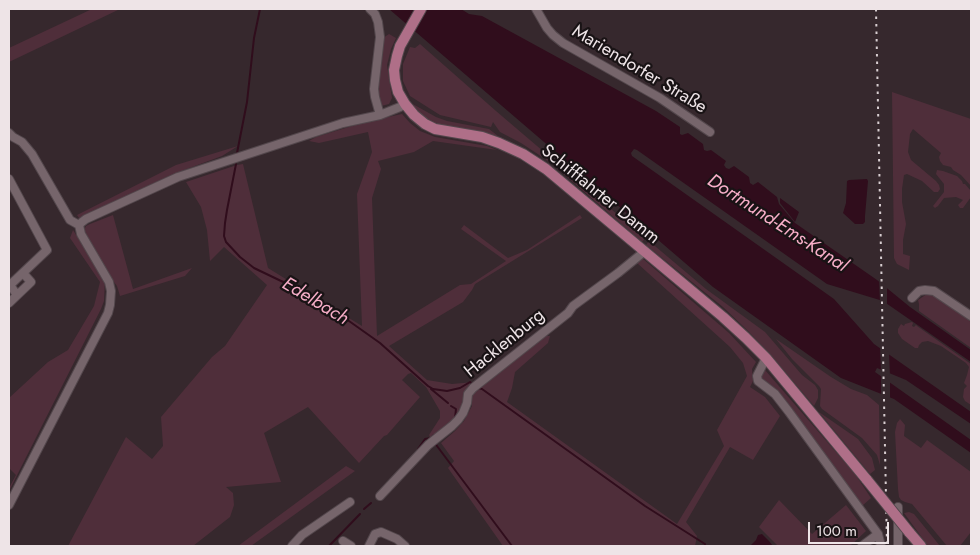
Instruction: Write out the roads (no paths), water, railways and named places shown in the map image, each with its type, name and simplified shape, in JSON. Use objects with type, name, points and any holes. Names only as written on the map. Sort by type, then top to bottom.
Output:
[{"type":"main road","name":"Schifffahrter Damm","points":[[422,9],[398,51],[394,70],[396,86],[405,104],[419,120],[440,130],[482,137],[528,156],[727,320],[766,358],[921,546]]},
{"type":"street","points":[[370,9],[378,22],[380,37],[374,89],[380,115]]},
{"type":"street","name":"Mariendorfer Straße","points":[[536,9],[547,28],[563,43],[660,98],[710,132]]},
{"type":"street","points":[[79,225],[86,219],[178,177],[343,123],[380,115],[405,104]]},
{"type":"street","points":[[9,133],[22,142],[32,154],[70,220],[79,225],[81,234],[108,282],[111,292],[108,313],[9,505]]},
{"type":"street","points":[[9,179],[46,250],[10,285],[17,295]]},
{"type":"street","name":"Hacklenburg","points":[[380,496],[428,445],[458,420],[467,403],[468,394],[473,388],[573,306],[645,251]]},
{"type":"street","points":[[9,303],[31,282],[23,273]]},
{"type":"street","points":[[912,298],[918,292],[925,290],[934,291],[971,316]]},
{"type":"street","points":[[766,358],[757,376],[758,381],[775,394],[878,534],[881,546]]},
{"type":"street","points":[[292,546],[302,535],[350,502]]},
{"type":"street","points":[[898,507],[898,546]]},
{"type":"street","points":[[369,546],[375,534],[381,532],[398,539],[405,546]]},
{"type":"street","points":[[862,546],[878,534]]},
{"type":"street","points":[[343,541],[351,546]]},
{"type":"water","name":"Dortmund-Ems-Kanal","points":[[389,9],[461,9],[469,14],[482,16],[656,111],[680,127],[680,134],[688,133],[703,144],[704,150],[711,150],[726,161],[724,165],[726,168],[729,169],[734,166],[749,177],[750,183],[753,185],[758,182],[777,197],[779,204],[795,223],[877,280],[910,307],[971,350],[971,362],[883,301],[827,284],[637,150],[634,149],[631,153],[632,156],[834,299],[874,344],[971,412],[971,424],[906,380],[877,368],[875,372],[971,440],[971,453],[894,399],[841,378],[713,287]]},
{"type":"water","points":[[867,179],[865,222],[863,224],[855,224],[843,213],[846,203],[847,181]]},
{"type":"water","points":[[780,198],[799,212],[795,222],[780,203]]},
{"type":"water","points":[[762,534],[773,546],[750,546],[758,535]]},
{"type":"waterway","name":"Edelbach","points":[[237,153],[247,102],[254,38],[260,9]]},
{"type":"waterway","name":"Edelbach","points":[[236,164],[224,236],[226,242],[240,257],[254,268],[304,292],[349,321],[380,343],[433,389],[447,391],[460,388],[470,382],[472,384]]},
{"type":"waterway","name":"Edelbach","points":[[478,388],[645,506],[705,544],[705,546]]},
{"type":"waterway","points":[[431,389],[448,403]]},
{"type":"waterway","points":[[451,406],[456,409],[455,418]]},
{"type":"waterway","points":[[418,449],[425,439],[431,438],[434,435]]},
{"type":"waterway","points":[[434,442],[512,546]]},
{"type":"waterway","points":[[364,509],[371,503]]},
{"type":"waterway","points":[[329,546],[360,514]]},
{"type":"railway","points":[[876,9],[887,546]]}]
